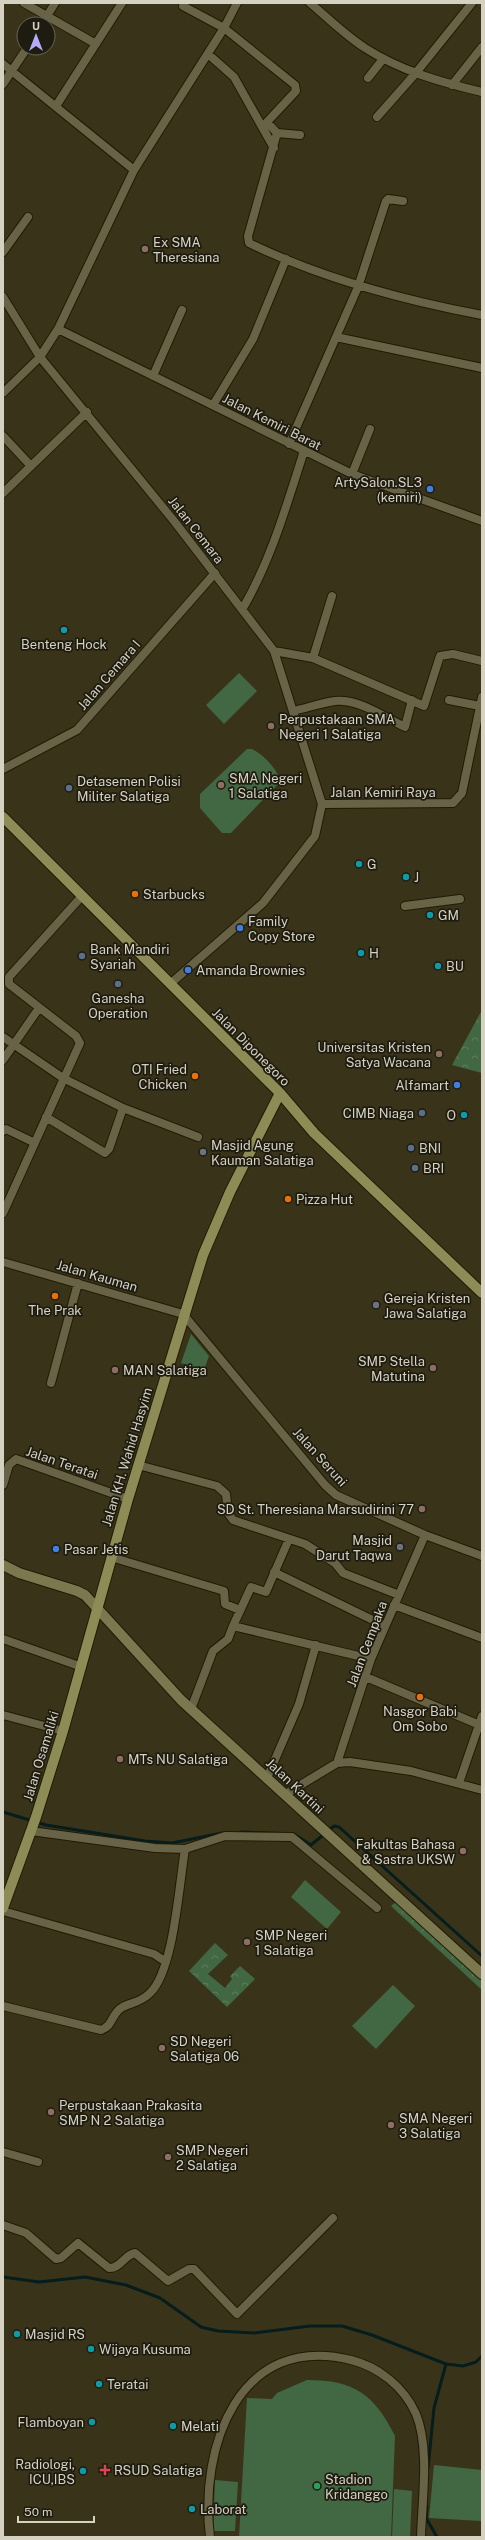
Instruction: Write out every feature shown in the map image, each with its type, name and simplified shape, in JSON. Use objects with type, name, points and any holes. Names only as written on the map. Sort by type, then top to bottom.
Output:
[{"type":"main road","name":"Jalan Diponegoro","points":[[3,817],[280,1093],[314,1133],[482,1293]]},
{"type":"main road","name":"Jalan KH. Wahid Hasyim","points":[[98,1609],[111,1557],[138,1465],[183,1314],[203,1255],[230,1192],[280,1093]]},
{"type":"main road","name":"Jalan Kartini","points":[[3,1566],[19,1573],[78,1591],[98,1609],[191,1709],[482,1974]]},
{"type":"main road","name":"Jalan Osamaliki","points":[[3,1908],[36,1817],[63,1731],[98,1609]]},
{"type":"street","points":[[24,3],[47,16],[55,3]]},
{"type":"street","points":[[56,106],[122,3]]},
{"type":"street","points":[[3,393],[40,357],[58,329],[134,170],[208,54],[237,3]]},
{"type":"street","points":[[310,3],[364,47],[383,59],[415,74],[482,92]]},
{"type":"street","points":[[377,117],[415,74],[472,3]]},
{"type":"street","points":[[183,6],[224,28],[295,85],[296,91],[267,122],[277,133],[300,135]]},
{"type":"street","points":[[56,21],[96,44]]},
{"type":"street","points":[[452,85],[482,47]]},
{"type":"street","points":[[208,54],[234,77],[274,148]]},
{"type":"street","points":[[3,84],[22,56]]},
{"type":"street","points":[[368,78],[383,59]]},
{"type":"street","points":[[3,64],[134,170]]},
{"type":"street","points":[[277,133],[248,236],[249,243],[358,287],[426,305],[482,315]]},
{"type":"street","points":[[290,444],[358,287],[386,200],[403,201]]},
{"type":"street","points":[[3,252],[28,217]]},
{"type":"street","points":[[213,406],[253,339],[286,258]]},
{"type":"street","name":"Jalan Cemara","points":[[3,297],[40,357],[87,412],[243,608],[274,651],[322,804]]},
{"type":"street","points":[[153,376],[182,310]]},
{"type":"street","name":"Jalan Kemiri Barat","points":[[58,329],[352,474],[482,521]]},
{"type":"street","points":[[336,337],[482,368]]},
{"type":"street","points":[[3,493],[87,412]]},
{"type":"street","points":[[352,474],[370,429]]},
{"type":"street","points":[[3,436],[31,466]]},
{"type":"street","points":[[243,608],[256,586],[281,520],[304,451]]},
{"type":"street","name":"Jalan Cemara I","points":[[3,769],[77,730],[215,573]]},
{"type":"street","points":[[313,658],[332,596]]},
{"type":"street","points":[[274,651],[313,658],[426,705],[440,656],[453,654],[482,661]]},
{"type":"street","name":"Jalan Kemiri Raya","points":[[170,984],[263,903],[315,836],[322,804],[453,803],[462,793],[480,719],[482,697]]},
{"type":"street","points":[[293,711],[336,701],[346,701],[358,704],[405,727],[412,700]]},
{"type":"street","points":[[449,700],[480,706]]},
{"type":"street","points":[[3,1213],[79,1046],[79,1039],[9,984],[9,977],[82,896]]},
{"type":"street","points":[[405,906],[460,899]]},
{"type":"street","points":[[3,1060],[39,1008]]},
{"type":"street","points":[[3,1037],[64,1078],[123,1108],[198,1137]]},
{"type":"street","points":[[46,1117],[105,1153],[109,1149],[123,1108]]},
{"type":"street","points":[[3,1131],[6,1129],[35,1143]]},
{"type":"street","name":"Jalan Kauman","points":[[3,1262],[183,1314]]},
{"type":"street","points":[[51,1383],[78,1283]]},
{"type":"street","name":"Jalan Seruni","points":[[183,1314],[325,1485],[348,1503],[425,1535],[482,1556]]},
{"type":"street","name":"Jalan Teratai","points":[[3,1485],[12,1461],[23,1460],[128,1499]]},
{"type":"street","points":[[138,1465],[217,1486],[226,1494],[228,1513],[233,1520],[305,1544],[335,1563],[343,1573],[398,1595]]},
{"type":"street","name":"Jalan Cempaka","points":[[337,1763],[371,1659],[425,1535]]},
{"type":"street","points":[[191,1709],[213,1651],[228,1638],[251,1587],[266,1592],[290,1540]]},
{"type":"street","points":[[111,1557],[224,1591],[225,1604],[240,1610]]},
{"type":"street","points":[[274,1572],[385,1626]]},
{"type":"street","points":[[394,1605],[482,1638]]},
{"type":"street","points":[[233,1626],[371,1659]]},
{"type":"street","points":[[3,1639],[82,1667]]},
{"type":"street","points":[[267,1778],[300,1704],[316,1645]]},
{"type":"street","points":[[366,1678],[480,1726]]},
{"type":"street","points":[[3,1715],[63,1731]]},
{"type":"street","points":[[459,1783],[480,1726],[482,1716]]},
{"type":"street","points":[[284,1795],[337,1763],[350,1762],[411,1771],[482,1790]]},
{"type":"street","points":[[32,1829],[144,1848],[185,1849],[225,1836],[292,1838],[377,1908]]},
{"type":"street","points":[[3,2006],[101,2030],[111,2025],[117,2011],[122,2007],[139,2003],[150,1994],[162,1976],[166,1962],[185,1849]]},
{"type":"street","points":[[3,1908],[154,1954],[166,1962]]},
{"type":"street","points":[[3,2152],[38,2162]]},
{"type":"street","points":[[3,2225],[26,2233],[56,2259],[62,2258],[78,2242],[108,2268],[114,2268],[135,2253],[168,2281],[189,2269],[194,2269],[237,2314],[333,2218]]},
{"type":"street","points":[[210,2537],[210,2482],[216,2444],[233,2403],[246,2386],[279,2363],[296,2358],[316,2355],[334,2356],[361,2362],[389,2379],[409,2402],[416,2415],[423,2448],[421,2537]]},
{"type":"green space","points":[[239,673],[257,691],[224,724],[206,705]]},
{"type":"green space","points":[[247,749],[252,749],[265,759],[276,771],[281,781],[231,833],[222,833],[200,808],[200,794]]},
{"type":"green space","points":[[482,1010],[482,1073],[452,1065]]},
{"type":"green space","points":[[191,1334],[209,1356],[204,1370],[181,1363]]},
{"type":"green space","points":[[305,1880],[341,1912],[327,1929],[291,1897]]},
{"type":"green space","points":[[396,1902],[482,1980],[482,1990],[391,1906]]},
{"type":"green space","points":[[215,1943],[228,1955],[208,1974],[225,1988],[232,1979],[230,1976],[240,1966],[255,1979],[227,2007],[189,1971]]},
{"type":"green space","points":[[393,1985],[415,2006],[376,2049],[352,2026]]},
{"type":"green space","name":"Stadion Kridanggo","points":[[307,2380],[338,2383],[361,2392],[379,2410],[395,2436],[391,2537],[239,2537],[247,2398],[272,2399],[277,2393]]},
{"type":"green space","points":[[434,2465],[482,2470],[481,2521],[429,2518]]},
{"type":"green space","points":[[215,2480],[238,2482],[235,2531],[213,2531]]},
{"type":"green space","points":[[394,2489],[412,2491],[410,2537],[392,2537]]},
{"type":"waterway","points":[[3,1812],[46,1825],[145,1841],[172,1843],[222,1833]]},
{"type":"waterway","points":[[241,1832],[294,1834],[311,1845],[334,1826],[339,1827],[482,1956]]},
{"type":"waterway","points":[[3,2277],[39,2282],[85,2277],[126,2285],[160,2298],[201,2327],[218,2331],[254,2333],[310,2326],[342,2326],[372,2335],[446,2364],[463,2366],[476,2362],[482,2356]]},
{"type":"waterway","points":[[428,2468],[434,2408],[446,2364]]},
{"type":"waterway","points":[[427,2506],[426,2518],[437,2537]]},
{"type":"place","name":"Ex SMA Theresiana","points":[[145,249]]},
{"type":"place","name":"ArtySalon.SL3 (kemiri)","points":[[430,489]]},
{"type":"place","name":"Benteng Hock","points":[[64,630]]},
{"type":"place","name":"Perpustakaan SMA Negeri 1 Salatiga","points":[[271,726]]},
{"type":"place","name":"SMA Negeri 1 Salatiga","points":[[221,785]]},
{"type":"place","name":"Detasemen Polisi Militer Salatiga","points":[[69,788]]},
{"type":"place","name":"G","points":[[359,864]]},
{"type":"place","name":"J","points":[[406,877]]},
{"type":"place","name":"Starbucks","points":[[135,894]]},
{"type":"place","name":"GM","points":[[430,915]]},
{"type":"place","name":"Family Copy Store","points":[[240,928]]},
{"type":"place","name":"H","points":[[361,953]]},
{"type":"place","name":"Bank Mandiri Syariah","points":[[82,956]]},
{"type":"place","name":"BU","points":[[438,966]]},
{"type":"place","name":"Amanda Brownies","points":[[188,970]]},
{"type":"place","name":"Ganesha Operation","points":[[118,984]]},
{"type":"place","name":"Universitas Kristen Satya Wacana","points":[[439,1054]]},
{"type":"place","name":"OTI Fried Chicken","points":[[195,1076]]},
{"type":"place","name":"Alfamart","points":[[457,1085]]},
{"type":"place","name":"CIMB Niaga","points":[[422,1113]]},
{"type":"place","name":"O","points":[[464,1115]]},
{"type":"place","name":"BNI","points":[[411,1148]]},
{"type":"place","name":"Masjid Agung Kauman Salatiga","points":[[203,1152]]},
{"type":"place","name":"BRI","points":[[415,1168]]},
{"type":"place","name":"Pizza Hut","points":[[288,1199]]},
{"type":"place","name":"The Prak","points":[[55,1296]]},
{"type":"place","name":"Gereja Kristen Jawa Salatiga","points":[[376,1305]]},
{"type":"place","name":"SMP Stella Matutina","points":[[433,1368]]},
{"type":"place","name":"MAN Salatiga","points":[[115,1370]]},
{"type":"place","name":"SD St. Theresiana Marsudirini 77","points":[[422,1509]]},
{"type":"place","name":"Masjid Darut Taqwa","points":[[400,1547]]},
{"type":"place","name":"Pasar Jetis","points":[[56,1549]]},
{"type":"place","name":"Nasgor Babi Om Sobo","points":[[420,1697]]},
{"type":"place","name":"MTs NU Salatiga","points":[[120,1759]]},
{"type":"place","name":"Fakultas Bahasa & Sastra UKSW","points":[[463,1851]]},
{"type":"place","name":"SMP Negeri 1 Salatiga","points":[[247,1942]]},
{"type":"place","name":"SD Negeri Salatiga 06","points":[[162,2048]]},
{"type":"place","name":"Perpustakaan Prakasita SMP N 2 Salatiga","points":[[51,2112]]},
{"type":"place","name":"SMA Negeri 3 Salatiga","points":[[391,2125]]},
{"type":"place","name":"SMP Negeri 2 Salatiga","points":[[168,2157]]},
{"type":"place","name":"Masjid RS","points":[[17,2334]]},
{"type":"place","name":"Wijaya Kusuma","points":[[91,2349]]},
{"type":"place","name":"Teratai","points":[[99,2384]]},
{"type":"place","name":"Flamboyan","points":[[92,2422]]},
{"type":"place","name":"Melati","points":[[173,2426]]},
{"type":"place","name":"RSUD Salatiga","points":[[105,2470]]},
{"type":"place","name":"Radiologi, ICU,IBS","points":[[83,2471]]},
{"type":"place","name":"Stadion Kridanggo","points":[[317,2486]]},
{"type":"place","name":"Laborat","points":[[192,2509]]}]
